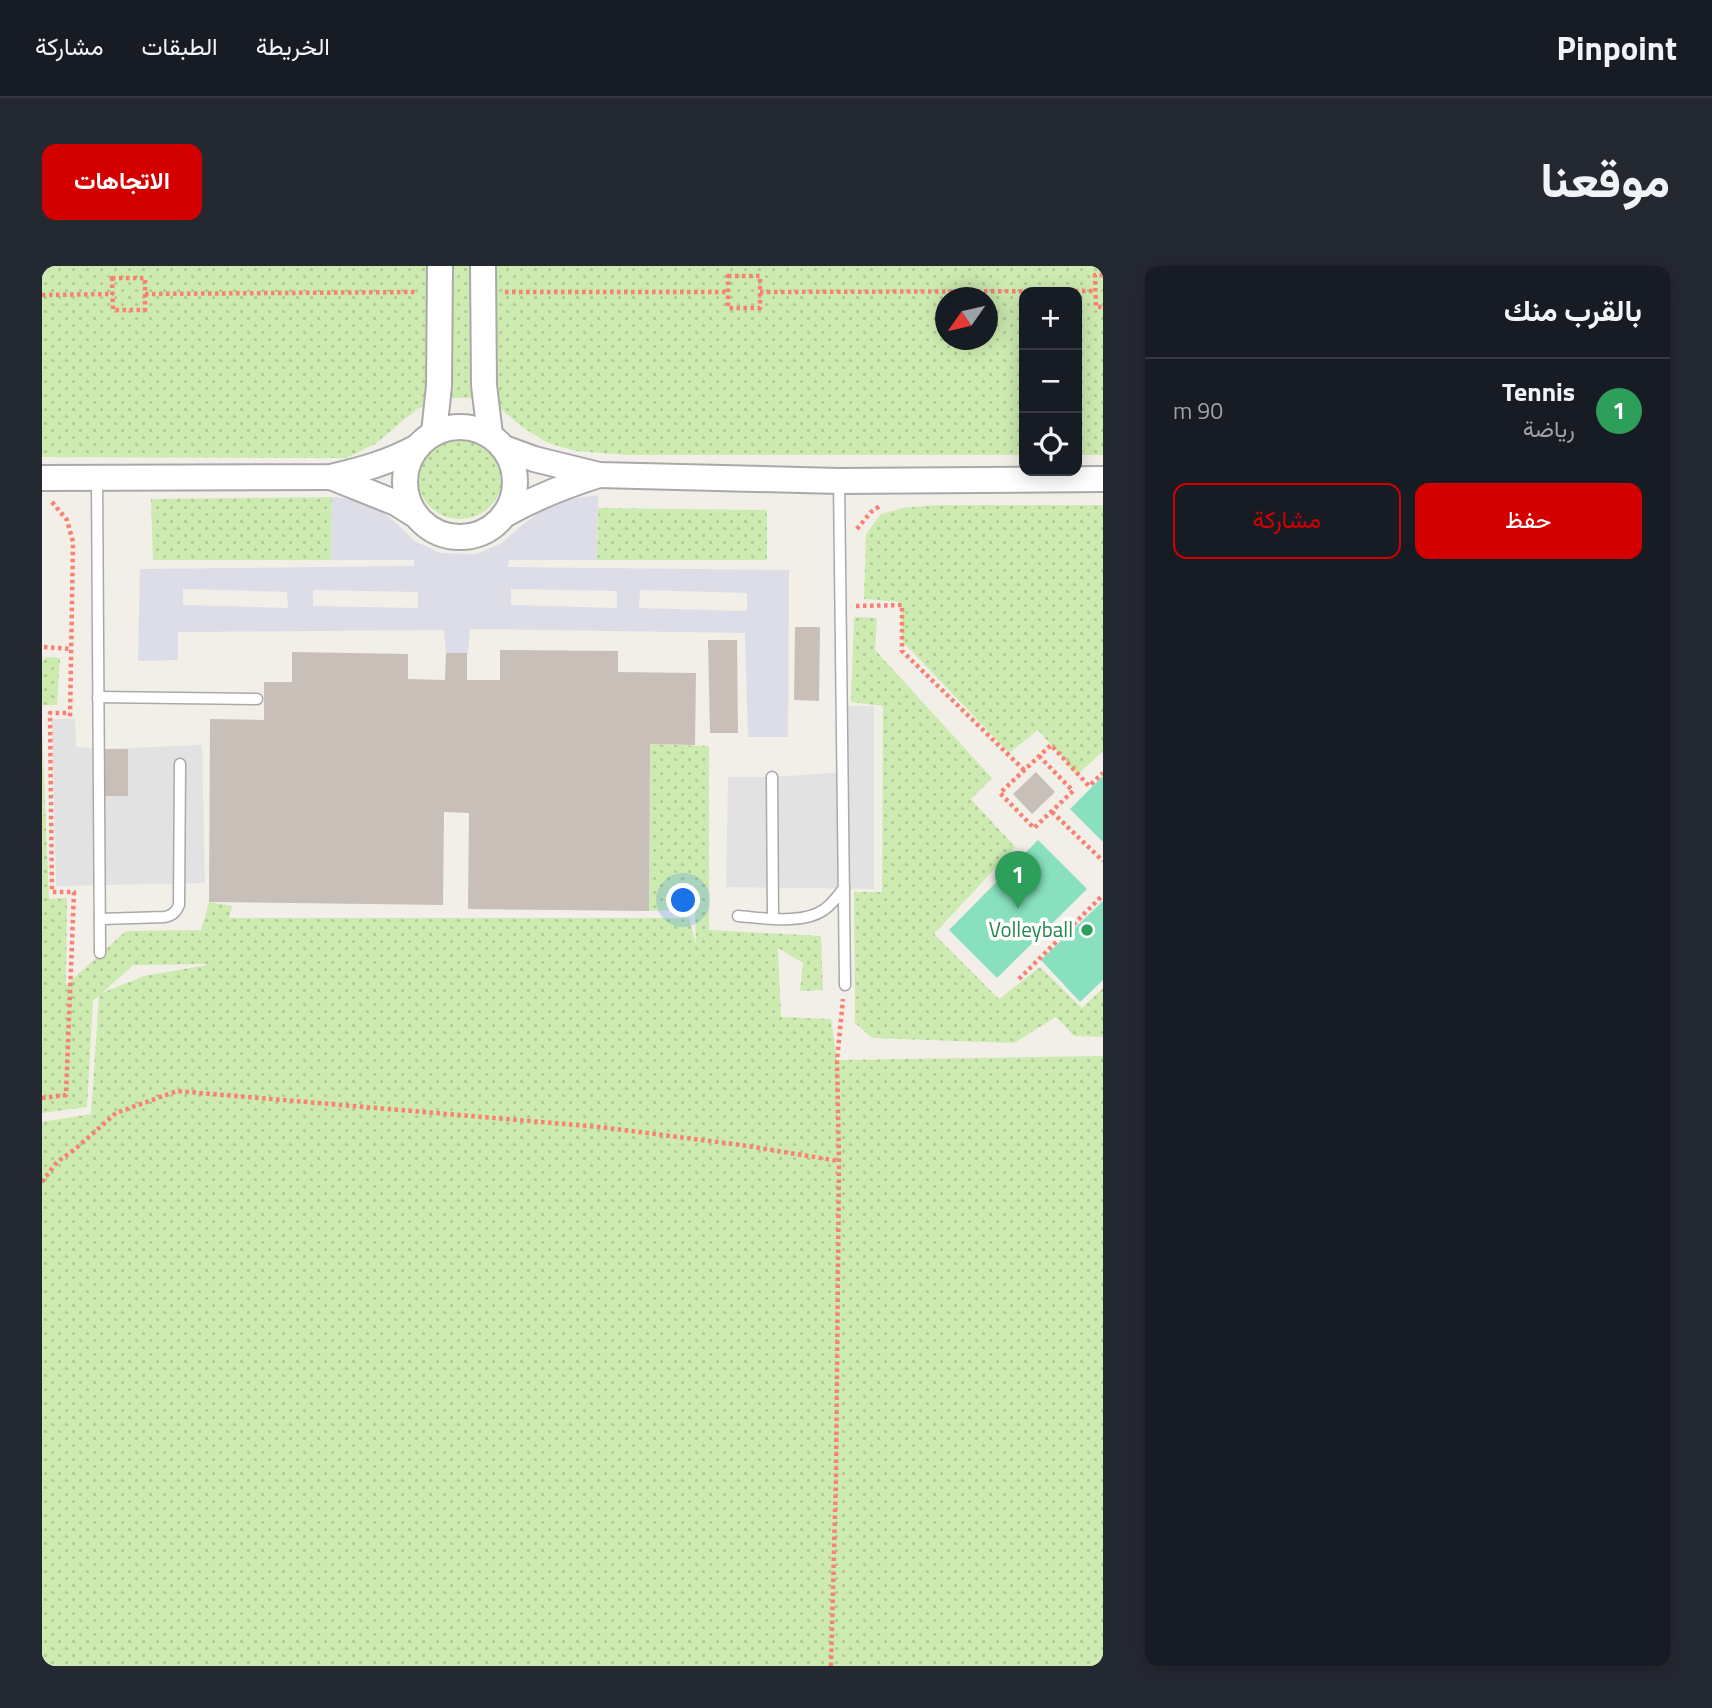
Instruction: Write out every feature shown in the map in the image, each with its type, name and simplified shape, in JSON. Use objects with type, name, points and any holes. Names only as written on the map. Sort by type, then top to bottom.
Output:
[{"type":"street","points":[[415,515],[407,498],[405,480],[408,463],[426,440],[439,386],[440,266]]},
{"type":"street","points":[[482,266],[484,385],[496,442],[512,464],[515,482],[512,499],[504,515]]},
{"type":"street","points":[[46,490],[97,478],[331,477],[397,457],[447,428],[462,427],[477,429],[496,442],[534,459],[599,475],[839,481],[1103,478]]},
{"type":"street","points":[[331,477],[396,503],[430,529],[449,537],[470,537],[489,529],[504,515],[534,499],[599,475]]},
{"type":"lane","points":[[97,478],[100,953]]},
{"type":"lane","points":[[839,481],[845,985]]},
{"type":"lane","points":[[98,697],[257,699]]},
{"type":"lane","points":[[100,919],[165,917],[177,910],[180,764]]},
{"type":"lane","points":[[772,777],[773,918]]},
{"type":"lane","points":[[738,916],[798,919],[813,916],[834,901],[844,888]]},
{"type":"path","points":[[1103,275],[1095,275],[1096,307],[1103,307]]},
{"type":"path","points":[[728,276],[760,276],[760,292],[760,308],[728,308],[728,276]]},
{"type":"path","points":[[112,278],[145,278],[145,310],[113,310],[113,294],[112,278]]},
{"type":"path","points":[[760,292],[1096,291]]},
{"type":"path","points":[[42,295],[113,294]]},
{"type":"path","points":[[42,1098],[66,1095],[74,892],[52,892],[50,713],[70,716],[73,542],[68,520],[46,490]]},
{"type":"path","points":[[857,541],[857,527],[871,512],[889,500]]},
{"type":"path","points":[[856,593],[855,606],[902,605],[902,651],[1024,770]]},
{"type":"path","points":[[43,647],[71,649]]},
{"type":"path","points":[[1039,756],[1073,792],[1034,828],[1000,793],[1024,770],[1039,756],[1051,745],[1089,786],[1103,773]]},
{"type":"path","points":[[1052,812],[1103,861]]},
{"type":"path","points":[[1019,979],[1103,895]]},
{"type":"path","points":[[831,1666],[836,1477],[839,1161],[837,1060],[845,985]]},
{"type":"path","points":[[42,1182],[57,1162],[117,1113],[177,1091],[600,1127],[839,1161]]},
{"type":"green space","points":[[42,266],[1103,266],[1103,455],[1082,455],[1082,287],[1019,287],[1019,455],[628,455],[576,451],[548,443],[522,427],[501,409],[475,398],[443,398],[417,409],[375,444],[346,458],[42,457]]},
{"type":"green space","points":[[460,433],[484,440],[496,452],[503,476],[496,500],[484,512],[460,519],[436,512],[424,500],[417,476],[424,452],[436,440]]},
{"type":"green space","points":[[332,497],[331,560],[153,560],[151,499]]},
{"type":"green space","points":[[937,505],[1103,505],[1103,751],[1077,775],[1038,730],[1009,753],[902,641],[901,602],[864,599],[866,534],[881,514],[903,508]]},
{"type":"green space","points":[[598,508],[767,510],[767,560],[597,560]]},
{"type":"green space","points":[[854,617],[877,618],[875,650],[992,778],[971,799],[1015,847],[934,934],[999,999],[1040,967],[1082,1008],[1103,988],[1103,1037],[1074,1036],[1056,1017],[1014,1043],[872,1038],[855,1023],[854,892],[882,892],[883,706],[851,702]]},
{"type":"green space","points":[[46,657],[60,658],[57,705],[42,705],[42,661]]},
{"type":"green space","points":[[42,728],[49,899],[67,898],[66,985],[126,931],[201,930],[209,902],[232,906],[229,918],[689,918],[696,944],[695,909],[649,911],[650,744],[709,746],[709,930],[821,936],[823,990],[800,991],[803,963],[778,948],[781,1017],[831,1019],[837,1060],[1103,1056],[1103,1666],[42,1666],[42,1122],[91,1114],[99,996],[93,1000],[87,1107],[42,1113]],"holes":[[[206,964],[144,976],[102,993],[133,965]]]},
{"type":"green space","points":[[1103,776],[1103,842],[1070,809]]},
{"type":"green space","points":[[1038,840],[1087,889],[997,978],[949,930]]},
{"type":"green space","name":"Volleyball","points":[[1103,901],[1103,980],[1080,1002],[1041,960]]},
{"type":"shaded area","points":[[598,495],[597,560],[509,560],[508,567],[789,570],[788,737],[748,737],[745,633],[470,629],[468,654],[446,653],[444,630],[178,632],[178,660],[138,661],[140,569],[414,566],[414,560],[331,560],[332,497],[355,499],[375,506],[415,541],[440,553],[476,554],[502,543],[549,506],[569,499]],"holes":[[[183,589],[287,592],[288,608],[183,605]],[[511,589],[617,591],[617,608],[511,605]],[[313,590],[418,592],[418,608],[313,606]],[[640,590],[747,593],[747,611],[639,608]]]},
{"type":"shaded area","points":[[847,706],[874,706],[874,889],[726,887],[728,777],[847,772]]},
{"type":"shaded area","points":[[52,719],[75,719],[76,747],[104,749],[202,745],[205,883],[56,886]]},
{"type":"building","points":[[795,627],[820,627],[819,701],[794,700]]},
{"type":"building","points":[[708,640],[737,640],[738,733],[710,733]]},
{"type":"building","points":[[500,650],[618,651],[618,672],[696,673],[695,745],[650,744],[649,911],[468,909],[469,813],[444,812],[443,905],[209,902],[210,719],[264,720],[264,682],[292,682],[292,652],[408,654],[408,679],[445,680],[446,653],[467,653],[467,680],[500,680]]},
{"type":"building","points":[[104,749],[128,749],[128,796],[105,796]]},
{"type":"building","points":[[1036,772],[1055,792],[1032,814],[1013,794]]},
{"type":"place","name":"Tennis","points":[[1018,909]]},
{"type":"place","name":"Volleyball","points":[[1087,930]]}]
